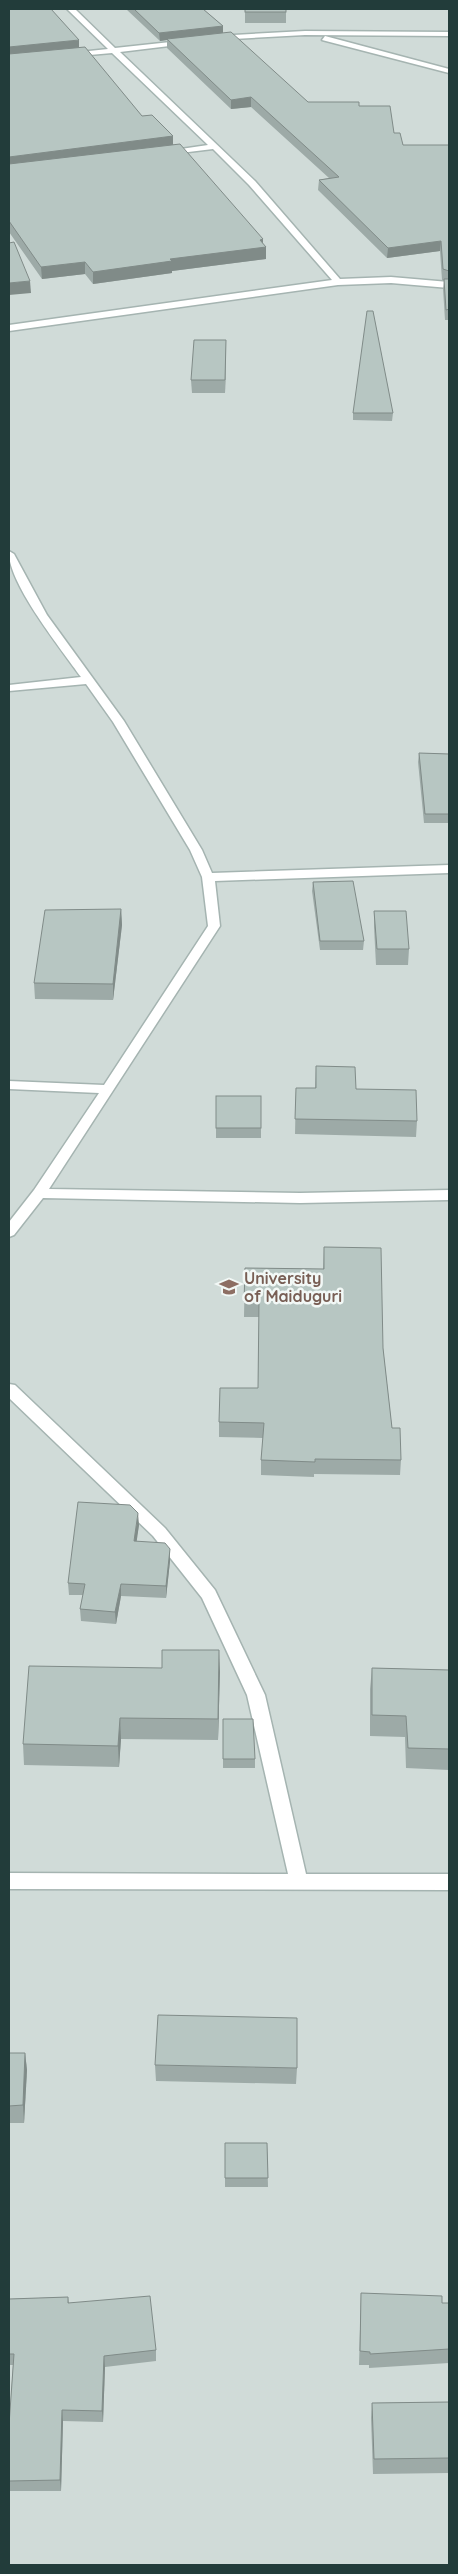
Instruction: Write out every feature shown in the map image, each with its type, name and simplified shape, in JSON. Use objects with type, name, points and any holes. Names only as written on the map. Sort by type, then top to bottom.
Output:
[{"type":"street","points":[[71,9],[252,183],[338,282]]},
{"type":"street","points":[[305,33],[449,71]]},
{"type":"street","points":[[210,39],[305,33],[449,34]]},
{"type":"street","points":[[66,56],[191,41]]},
{"type":"street","points":[[154,154],[213,147]]},
{"type":"street","points":[[9,328],[338,282],[391,280],[449,285]]},
{"type":"street","points":[[9,554],[42,615],[118,721],[196,850],[208,877],[214,926],[172,993],[39,1193],[9,1232]]},
{"type":"street","points":[[9,688],[89,680]]},
{"type":"street","points":[[208,877],[449,869]]},
{"type":"street","points":[[9,1085],[108,1089]]},
{"type":"street","points":[[39,1193],[300,1198],[449,1195]]},
{"type":"street","points":[[9,1389],[159,1532],[209,1595],[256,1695],[299,1883]]},
{"type":"street","points":[[9,1881],[449,1882]]},
{"type":"shaded area","name":"University of Maiduguri","points":[[9,9],[449,9],[449,2565],[9,2565]]},
{"type":"building","points":[[9,9],[51,9],[79,40],[9,47]]},
{"type":"building","points":[[134,9],[203,9],[223,26],[159,33]]},
{"type":"building","points":[[245,9],[286,9],[286,12],[245,12]]},
{"type":"building","points":[[231,32],[308,102],[359,102],[359,106],[390,106],[394,133],[400,133],[403,145],[449,145],[449,271],[443,269],[441,241],[388,248],[319,180],[339,177],[251,97],[231,100],[167,39]]},
{"type":"building","points":[[85,47],[142,116],[152,115],[173,136],[9,157],[9,54]]},
{"type":"building","points":[[180,144],[263,239],[260,240],[266,247],[170,259],[172,261],[93,272],[85,262],[41,267],[9,221],[9,164]]},
{"type":"building","points":[[14,242],[30,281],[9,283],[9,243]]},
{"type":"building","points":[[444,279],[449,279],[449,309],[446,310]]},
{"type":"building","points":[[367,311],[373,311],[393,413],[353,413]]},
{"type":"building","points":[[194,340],[226,340],[225,380],[191,380]]},
{"type":"building","points":[[419,753],[449,754],[449,814],[425,814]]},
{"type":"building","points":[[353,881],[364,941],[320,941],[313,882]]},
{"type":"building","points":[[121,909],[113,984],[34,983],[45,910]]},
{"type":"building","points":[[374,911],[406,911],[409,949],[377,949]]},
{"type":"building","points":[[316,1066],[355,1067],[356,1089],[416,1090],[417,1121],[295,1119],[296,1088],[316,1088]]},
{"type":"building","points":[[216,1096],[261,1096],[261,1128],[216,1128]]},
{"type":"building","points":[[324,1247],[381,1248],[383,1348],[392,1428],[400,1428],[401,1460],[315,1459],[315,1462],[261,1460],[264,1423],[219,1422],[220,1388],[258,1388],[259,1302],[244,1302],[245,1268],[324,1269]]},
{"type":"building","points":[[78,1502],[130,1505],[138,1513],[134,1541],[165,1543],[170,1549],[166,1586],[121,1584],[115,1612],[80,1609],[85,1584],[68,1583]]},
{"type":"building","points":[[162,1650],[219,1650],[218,1719],[120,1718],[118,1746],[23,1744],[29,1666],[162,1668]]},
{"type":"building","points":[[372,1668],[449,1670],[449,1749],[408,1748],[406,1716],[372,1715]]},
{"type":"building","points":[[223,1719],[253,1719],[255,1759],[223,1759]]},
{"type":"building","points":[[158,2015],[297,2018],[297,2068],[155,2065]]},
{"type":"building","points":[[9,2053],[25,2053],[23,2105],[9,2106]]},
{"type":"building","points":[[225,2143],[267,2143],[268,2178],[225,2178]]},
{"type":"building","points":[[361,2293],[442,2296],[442,2303],[449,2303],[449,2349],[370,2354],[370,2352],[360,2351]]},
{"type":"building","points":[[150,2296],[156,2350],[104,2356],[102,2411],[62,2410],[60,2480],[9,2481],[9,2425],[14,2354],[9,2354],[9,2299],[68,2297],[68,2303]]},
{"type":"building","points":[[449,2402],[449,2458],[374,2459],[372,2403]]},
{"type":"place","name":"University of Maiduguri","points":[[229,1287]]}]
